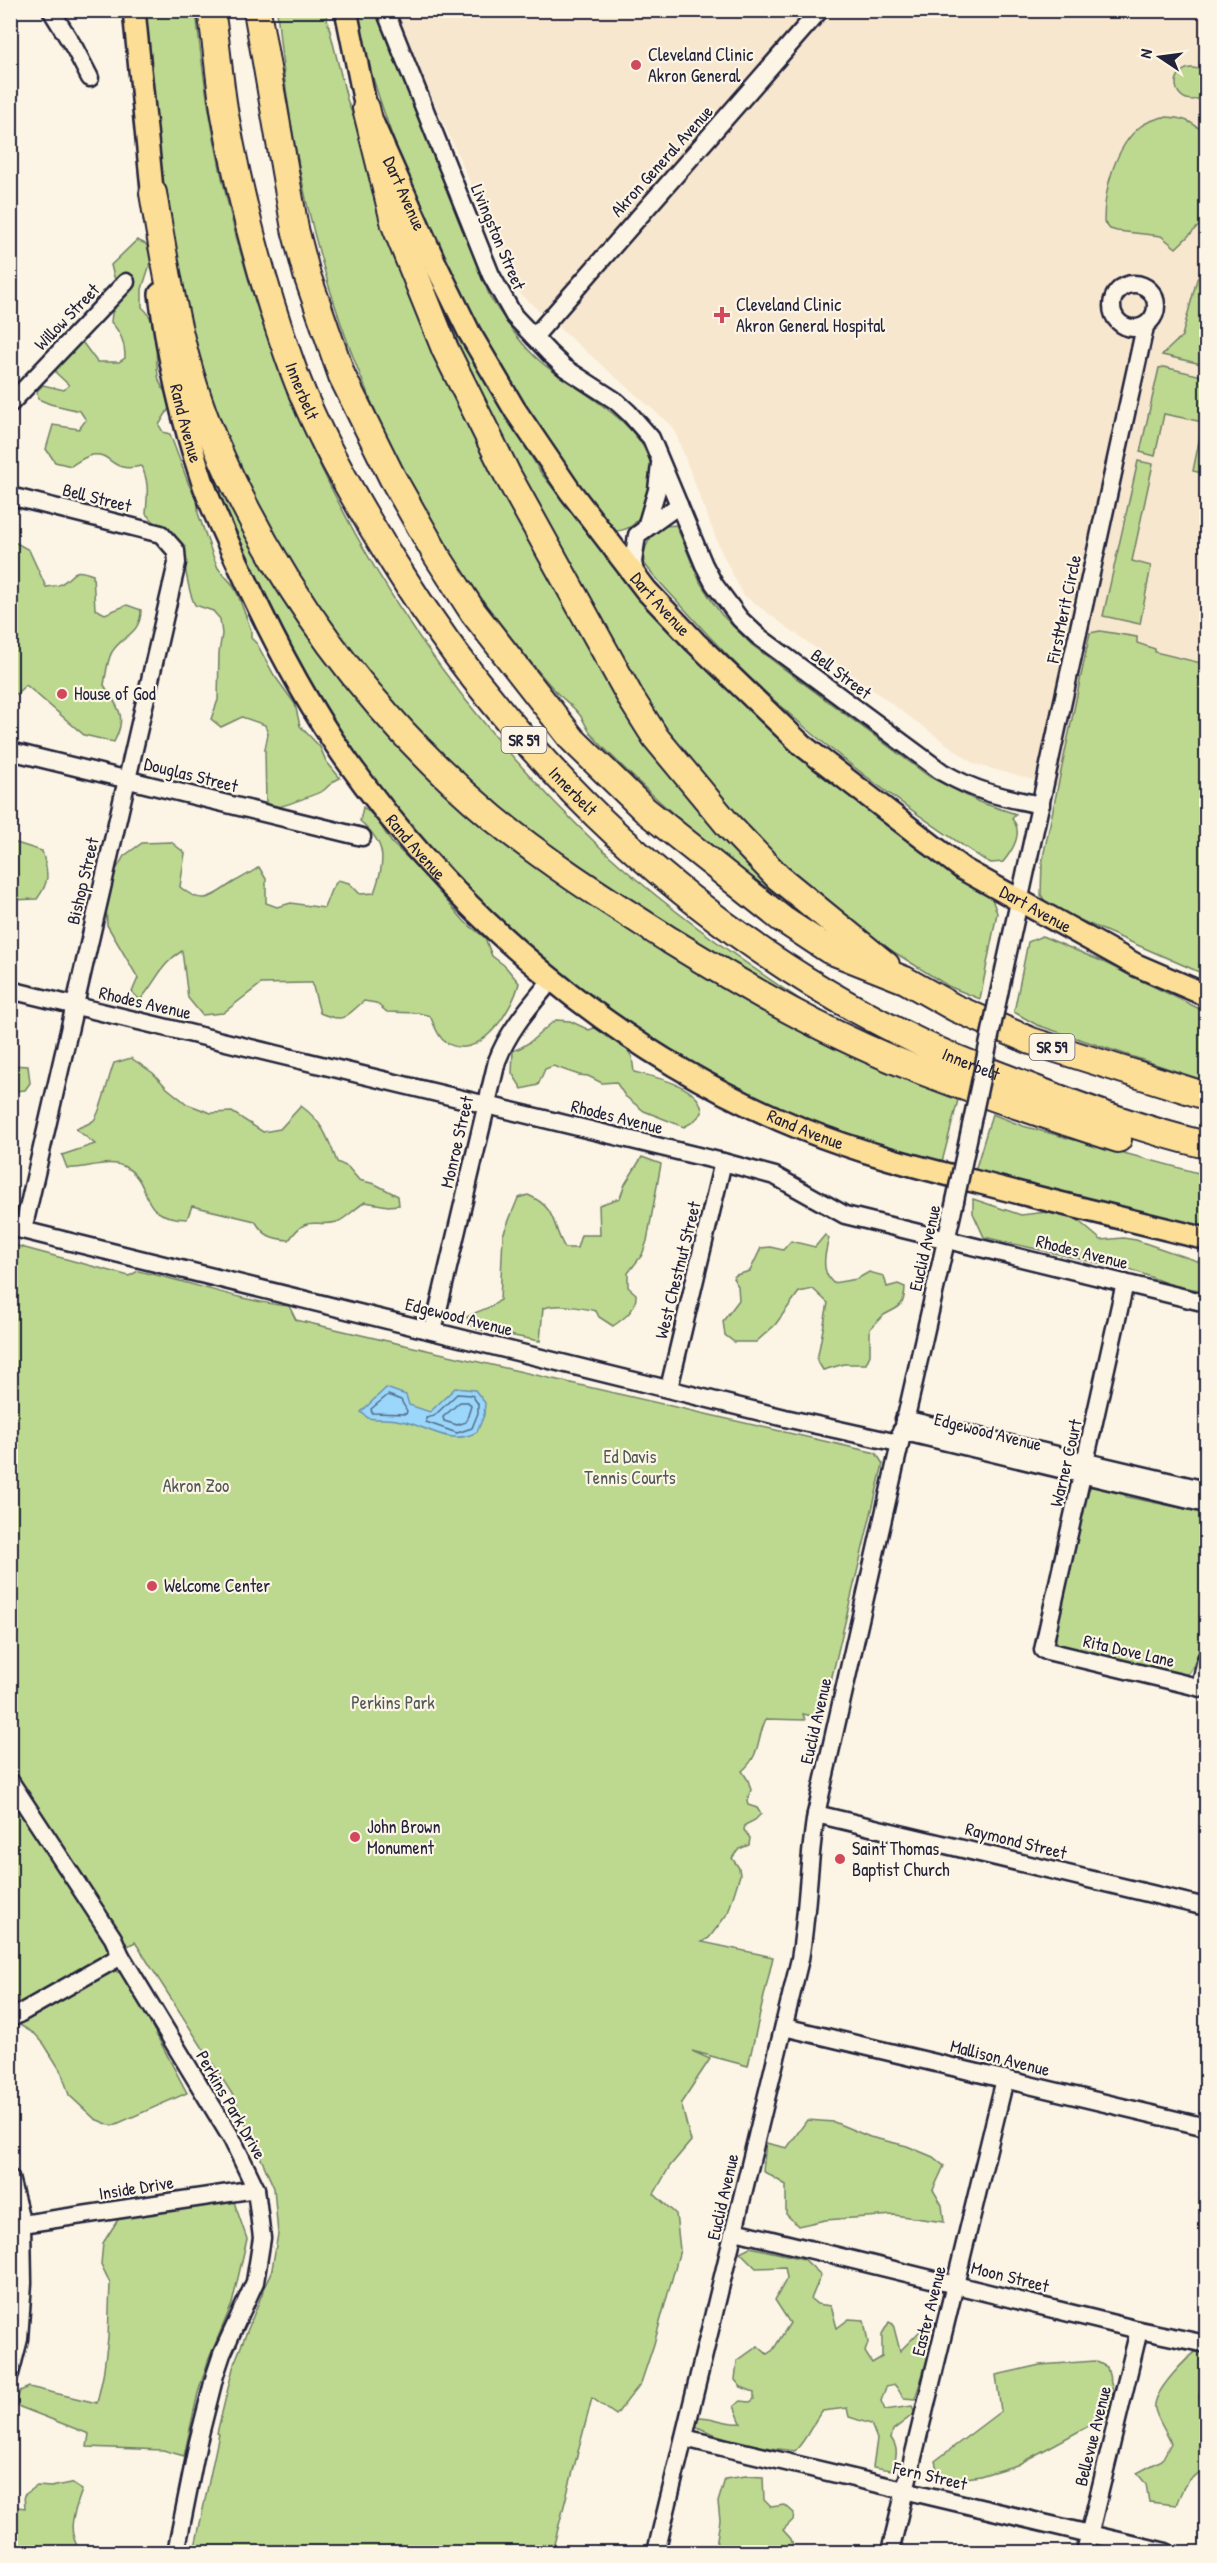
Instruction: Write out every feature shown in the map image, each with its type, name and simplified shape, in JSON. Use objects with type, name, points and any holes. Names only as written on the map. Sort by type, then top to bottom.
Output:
[{"type":"highway","name":"Innerbelt","points":[[211,10],[225,112],[243,204],[289,360],[311,410],[375,532],[425,613],[474,680],[541,760],[622,842],[675,888],[718,921],[810,983],[917,1042],[957,1059],[1106,1117],[1206,1145]]},
{"type":"highway","name":"Innerbelt","points":[[257,10],[289,200],[307,275],[322,324],[342,376],[364,423],[437,556],[473,612],[573,740],[645,810],[782,919],[829,950],[905,980],[955,1008],[1031,1041],[1206,1096]]},
{"type":"highway","points":[[366,108],[395,225],[445,348],[513,486],[632,700],[656,738],[687,777],[729,826],[778,877],[905,980]]},
{"type":"highway","points":[[153,193],[172,300],[198,394],[212,435],[231,476],[313,621],[368,693],[403,733],[457,787],[556,866],[711,966],[820,1026],[912,1067],[1033,1111],[1130,1142],[1206,1158]]},
{"type":"main road","name":"Rand Avenue","points":[[134,10],[153,193],[156,265],[161,303],[168,351],[202,481],[269,631],[343,754],[412,844],[475,911],[553,978],[618,1028],[667,1059],[737,1098],[798,1127],[871,1155],[1206,1239]]},
{"type":"main road","name":"Dart Avenue","points":[[346,10],[366,108],[436,265],[469,332],[521,419],[570,491],[636,577],[695,642],[802,745],[963,869],[1136,964],[1206,995]]},
{"type":"street","points":[[51,10],[90,78]]},
{"type":"street","name":"Livingston Street","points":[[385,10],[491,275],[507,305],[534,337],[565,368],[629,413],[651,438],[679,505]]},
{"type":"street","name":"Akron General Avenue","points":[[534,337],[819,10]]},
{"type":"street","name":"Willow Street","points":[[10,404],[126,282]]},
{"type":"street","name":"FirstMerit Circle","points":[[1020,899],[1145,327]]},
{"type":"street","points":[[636,577],[633,562],[641,531],[657,490],[661,460]]},
{"type":"street","name":"Bell Street","points":[[10,496],[161,534],[171,542]]},
{"type":"street","points":[[600,531],[617,535],[641,531],[679,505]]},
{"type":"street","name":"Bell Street","points":[[679,505],[714,584],[731,609],[758,636],[942,772],[993,796],[1041,805]]},
{"type":"street","name":"Bishop Street","points":[[17,1229],[74,1006],[177,563],[176,551],[171,542]]},
{"type":"street","name":"Douglas Street","points":[[10,751],[362,837]]},
{"type":"street","name":"Euclid Avenue","points":[[656,2553],[784,2027],[806,1926],[808,1859],[816,1814],[901,1431],[948,1239],[1020,899]]},
{"type":"street","name":"Monroe Street","points":[[433,1331],[497,1061],[518,1021],[553,978]]},
{"type":"street","name":"Rhodes Avenue","points":[[10,990],[723,1162],[775,1176],[845,1215],[1206,1303]]},
{"type":"street","name":"West Chestnut Street","points":[[669,1388],[723,1162]]},
{"type":"street","name":"Edgewood Avenue","points":[[17,1229],[785,1418],[901,1431],[1206,1490]]},
{"type":"street","name":"Warner Court","points":[[1043,1650],[1125,1283]]},
{"type":"street","name":"Edgewood Avenue","points":[[1085,1468],[1206,1504]]},
{"type":"street","name":"Rita Dove Lane","points":[[1043,1650],[1203,1688]]},
{"type":"street","points":[[1203,1688],[1206,1659]]},
{"type":"street","name":"Perkins Park Drive","points":[[10,1782],[96,1911],[232,2139],[256,2189],[262,2238],[258,2271],[247,2303],[231,2333],[215,2375],[198,2442],[176,2553]]},
{"type":"street","name":"Raymond Street","points":[[816,1814],[1206,1907]]},
{"type":"street","points":[[10,2019],[121,1956]]},
{"type":"street","name":"Mallison Avenue","points":[[784,2027],[1206,2127]]},
{"type":"street","name":"Easter Avenue","points":[[890,2553],[1005,2079]]},
{"type":"street","points":[[10,2178],[22,2224],[22,2305],[19,2338],[10,2374]]},
{"type":"street","name":"Inside Drive","points":[[22,2224],[256,2189]]},
{"type":"street","name":"Moon Street","points":[[735,2232],[1206,2344]]},
{"type":"street","name":"Bellevue Avenue","points":[[1085,2553],[1140,2330]]},
{"type":"street","name":"Fern Street","points":[[684,2438],[1166,2553]]},
{"type":"shaded area","points":[[393,11],[1206,11],[1206,973],[1041,895],[1074,791],[974,764],[743,595],[720,549],[673,427],[521,295]]},
{"type":"green space","points":[[142,11],[196,11],[213,131],[239,248],[275,360],[321,468],[377,570],[442,669],[517,761],[602,849],[651,892],[703,932],[811,1007],[808,1012],[739,976],[485,804],[337,645],[226,453],[169,254]]},
{"type":"green space","points":[[277,11],[325,11],[347,99],[379,192],[559,586],[782,888],[774,899],[695,833],[596,740],[579,714],[547,682],[487,606],[441,537],[402,467],[369,396],[341,323],[318,248],[300,171],[286,92]]},
{"type":"green space","points":[[354,11],[375,11],[490,297],[501,314],[533,355],[613,413],[630,429],[643,446],[651,465],[652,486],[639,517],[630,527],[615,531],[605,525],[545,444],[513,394],[484,342],[431,235],[409,180],[388,124]]},
{"type":"green space","points":[[1192,68],[1203,73],[1208,84],[1203,95],[1192,100],[1181,95],[1176,84],[1181,73]]},
{"type":"green space","points":[[1163,117],[1187,121],[1206,135],[1206,219],[1176,248],[1161,236],[1117,231],[1110,229],[1104,222],[1109,183],[1124,145],[1141,126]]},
{"type":"green space","points":[[408,227],[474,361],[541,473],[643,601],[700,663],[790,749],[889,825],[991,896],[997,913],[980,999],[948,986],[846,922],[732,821],[633,688],[473,393]]},
{"type":"green space","points":[[137,240],[146,244],[152,258],[142,289],[142,307],[148,314],[155,332],[157,371],[171,405],[159,425],[163,432],[170,434],[198,503],[198,513],[213,556],[218,568],[238,595],[251,630],[251,638],[295,704],[300,726],[320,747],[326,761],[340,778],[321,792],[274,808],[266,804],[265,749],[268,734],[265,725],[242,717],[221,727],[211,719],[218,700],[219,653],[222,634],[220,619],[213,611],[195,605],[180,551],[169,535],[146,514],[147,484],[141,466],[123,467],[99,455],[92,455],[71,466],[55,462],[46,449],[53,425],[79,429],[86,420],[80,411],[38,399],[37,391],[43,385],[64,390],[69,385],[56,373],[56,367],[77,343],[83,343],[97,362],[119,362],[125,358],[122,338],[111,322],[112,313],[124,293],[114,277],[111,265]]},
{"type":"green space","points":[[1206,266],[1206,365],[1162,355],[1182,336],[1197,279]]},
{"type":"green space","points":[[1164,367],[1206,377],[1206,474],[1193,471],[1203,422],[1164,414],[1155,456],[1140,452],[1159,368]]},
{"type":"green space","points":[[217,461],[295,602],[481,815],[886,1066],[884,1071],[958,1100],[941,1166],[826,1130],[749,1097],[648,1038],[558,973],[471,895],[380,794],[306,684],[231,528],[210,464]]},
{"type":"green space","points":[[1138,461],[1153,464],[1132,561],[1151,566],[1140,624],[1103,616]]},
{"type":"green space","points":[[676,525],[700,582],[712,601],[721,614],[752,645],[930,777],[979,802],[1016,814],[1012,819],[1017,835],[1003,862],[991,863],[983,859],[865,776],[791,715],[722,649],[644,563],[646,546],[652,536],[661,528]]},
{"type":"green space","points":[[11,540],[29,550],[46,587],[60,585],[77,572],[86,573],[93,575],[95,609],[105,614],[127,605],[141,610],[138,625],[110,655],[107,668],[104,685],[117,706],[121,718],[114,742],[84,735],[26,685],[11,698]]},
{"type":"green space","points":[[1100,631],[1137,637],[1137,643],[1155,649],[1155,652],[1201,663],[1198,677],[1206,683],[1206,975],[1048,906],[1041,895],[1042,862],[1090,633]]},
{"type":"green space","points":[[363,807],[375,817],[392,843],[419,869],[465,922],[485,938],[492,956],[505,966],[519,983],[501,1020],[481,1041],[469,1046],[456,1047],[442,1039],[430,1016],[418,1013],[387,1012],[376,1003],[364,1001],[345,1017],[340,1018],[320,1013],[312,983],[261,984],[223,1013],[202,1015],[188,998],[182,951],[169,961],[140,1000],[132,992],[138,978],[107,925],[106,905],[109,882],[124,856],[142,843],[171,842],[185,853],[180,887],[196,897],[214,895],[259,867],[266,879],[266,903],[277,907],[291,903],[324,908],[338,880],[349,883],[360,894],[374,893],[382,854],[376,838],[360,821]]},
{"type":"green space","points":[[10,841],[42,851],[47,876],[45,887],[37,899],[11,900]]},
{"type":"green space","points":[[1042,936],[1101,961],[1206,1012],[1206,1081],[1037,1025],[1014,1012],[1028,942]]},
{"type":"green space","points":[[556,1020],[570,1021],[589,1030],[599,1026],[612,1026],[632,1057],[634,1072],[665,1080],[686,1089],[695,1096],[702,1113],[684,1127],[644,1111],[625,1096],[616,1082],[602,1083],[588,1076],[553,1066],[545,1069],[538,1085],[522,1089],[512,1073],[513,1051],[521,1048]]},
{"type":"green space","points":[[131,1058],[153,1073],[187,1104],[211,1113],[232,1112],[263,1132],[280,1129],[301,1106],[319,1124],[337,1162],[348,1167],[359,1180],[375,1184],[398,1196],[399,1205],[388,1206],[365,1202],[340,1221],[306,1224],[289,1240],[283,1240],[265,1233],[255,1221],[192,1206],[187,1219],[160,1213],[148,1200],[135,1175],[120,1165],[105,1164],[67,1168],[62,1155],[95,1144],[76,1129],[90,1123],[97,1116],[114,1063]]},
{"type":"green space","points":[[11,1065],[28,1066],[30,1083],[25,1090],[15,1091],[11,1099]]},
{"type":"green space","points":[[992,1114],[1023,1126],[1206,1175],[1206,1227],[975,1171]]},
{"type":"green space","points":[[642,1157],[661,1164],[647,1241],[642,1255],[628,1273],[628,1287],[636,1294],[636,1299],[626,1316],[613,1326],[599,1317],[596,1311],[562,1306],[543,1308],[540,1341],[477,1329],[469,1324],[467,1317],[500,1300],[503,1235],[518,1198],[528,1195],[538,1200],[549,1211],[565,1248],[577,1248],[581,1235],[600,1235],[599,1205],[620,1198],[625,1184]]},
{"type":"green space","points":[[973,1199],[1021,1215],[1064,1213],[1081,1223],[1101,1240],[1123,1238],[1136,1240],[1206,1264],[1206,1291],[1174,1286],[1122,1266],[1119,1268],[984,1237],[973,1213]]},
{"type":"green space","points":[[825,1235],[829,1238],[825,1256],[826,1273],[833,1283],[857,1279],[869,1272],[884,1276],[887,1287],[898,1284],[905,1287],[904,1299],[900,1306],[884,1315],[870,1329],[870,1355],[866,1364],[844,1364],[823,1370],[817,1360],[828,1303],[813,1289],[799,1292],[775,1325],[756,1342],[734,1342],[725,1335],[723,1321],[739,1300],[738,1286],[733,1278],[750,1271],[761,1248],[770,1247],[783,1250],[791,1241],[815,1247]]},
{"type":"green space","name":"Perkins Park","points":[[10,1244],[129,1276],[138,1271],[251,1300],[289,1306],[296,1320],[876,1453],[883,1464],[822,1718],[803,1714],[805,1720],[766,1719],[755,1753],[742,1771],[751,1790],[747,1800],[748,1805],[757,1808],[761,1814],[745,1825],[744,1830],[750,1838],[749,1845],[739,1849],[732,1858],[739,1868],[740,1875],[728,1913],[709,1938],[702,1942],[773,1957],[748,2066],[692,2051],[710,2059],[681,2103],[691,2141],[670,2166],[654,2194],[676,2214],[680,2250],[654,2344],[641,2383],[616,2415],[592,2398],[552,2552],[194,2552],[219,2434],[217,2433],[234,2364],[272,2269],[278,2234],[274,2188],[234,2097],[135,1942],[11,2009]]},
{"type":"green space","points":[[1093,1484],[1118,1489],[1127,1497],[1196,1511],[1200,1508],[1206,1509],[1207,1571],[1204,1620],[1201,1643],[1187,1675],[1058,1645],[1057,1626],[1086,1493]]},
{"type":"green space","points":[[113,1970],[125,1975],[187,2093],[112,2126],[95,2119],[69,2095],[62,2073],[44,2044],[35,2034],[18,2024]]},
{"type":"green space","points":[[807,2120],[834,2122],[870,2137],[907,2146],[933,2157],[944,2166],[933,2190],[942,2205],[944,2222],[894,2215],[825,2220],[798,2226],[786,2214],[786,2185],[763,2171],[766,2143],[787,2148]]},
{"type":"green space","points":[[233,2199],[247,2239],[232,2304],[208,2361],[198,2393],[184,2456],[163,2450],[87,2447],[89,2434],[15,2405],[20,2391],[29,2387],[97,2403],[108,2338],[110,2283],[101,2264],[103,2243],[119,2218],[145,2210]]},
{"type":"green space","points":[[750,2247],[804,2259],[821,2275],[811,2299],[817,2304],[831,2306],[837,2328],[849,2319],[864,2320],[868,2343],[865,2352],[872,2363],[882,2357],[882,2334],[889,2322],[893,2324],[900,2351],[919,2332],[928,2335],[930,2351],[915,2399],[904,2398],[895,2385],[886,2387],[881,2401],[885,2410],[912,2406],[915,2413],[893,2430],[891,2438],[896,2454],[891,2470],[873,2467],[877,2439],[871,2424],[849,2417],[847,2408],[822,2411],[795,2451],[744,2443],[695,2426],[697,2417],[741,2423],[734,2406],[741,2401],[750,2402],[754,2399],[754,2392],[741,2387],[735,2380],[737,2361],[758,2346],[767,2354],[773,2350],[790,2323],[775,2300],[787,2278],[785,2267],[756,2268],[740,2252]]},
{"type":"green space","points":[[1201,2348],[1206,2351],[1206,2374],[1199,2396],[1200,2404],[1206,2405],[1206,2473],[1194,2476],[1190,2480],[1176,2505],[1149,2502],[1146,2484],[1137,2473],[1162,2460],[1171,2443],[1156,2412],[1156,2402],[1172,2376],[1187,2359]]},
{"type":"green space","points":[[1095,2361],[1107,2367],[1113,2391],[1106,2422],[1092,2424],[1017,2465],[980,2476],[940,2482],[935,2461],[1001,2411],[996,2375],[1040,2365]]},
{"type":"green space","points":[[746,2476],[763,2477],[764,2500],[771,2507],[785,2505],[794,2513],[793,2520],[783,2530],[791,2539],[795,2552],[715,2552],[720,2520],[718,2502],[725,2479]]},
{"type":"green space","points":[[71,2483],[82,2490],[72,2522],[73,2536],[81,2552],[11,2552],[11,2506],[25,2508],[24,2495],[37,2486],[51,2487]]},
{"type":"water","points":[[386,1388],[406,1395],[409,1405],[430,1412],[455,1388],[475,1390],[485,1403],[484,1415],[477,1432],[458,1437],[439,1434],[397,1420],[368,1418],[361,1412]]},
{"type":"place","name":"Cleveland Clinic Akron General","points":[[636,65]]},
{"type":"place","name":"Cleveland Clinic Akron General Hospital","points":[[722,315]]},
{"type":"place","name":"House of God","points":[[62,694]]},
{"type":"place","name":"Welcome Center","points":[[152,1586]]},
{"type":"place","name":"John Brown Monument","points":[[355,1837]]},
{"type":"place","name":"Saint Thomas Baptist Church","points":[[840,1859]]},
{"type":"park label","name":"Ed Davis Tennis Courts","points":[[630,1467]]},
{"type":"park label","name":"Akron Zoo","points":[[196,1486]]}]
